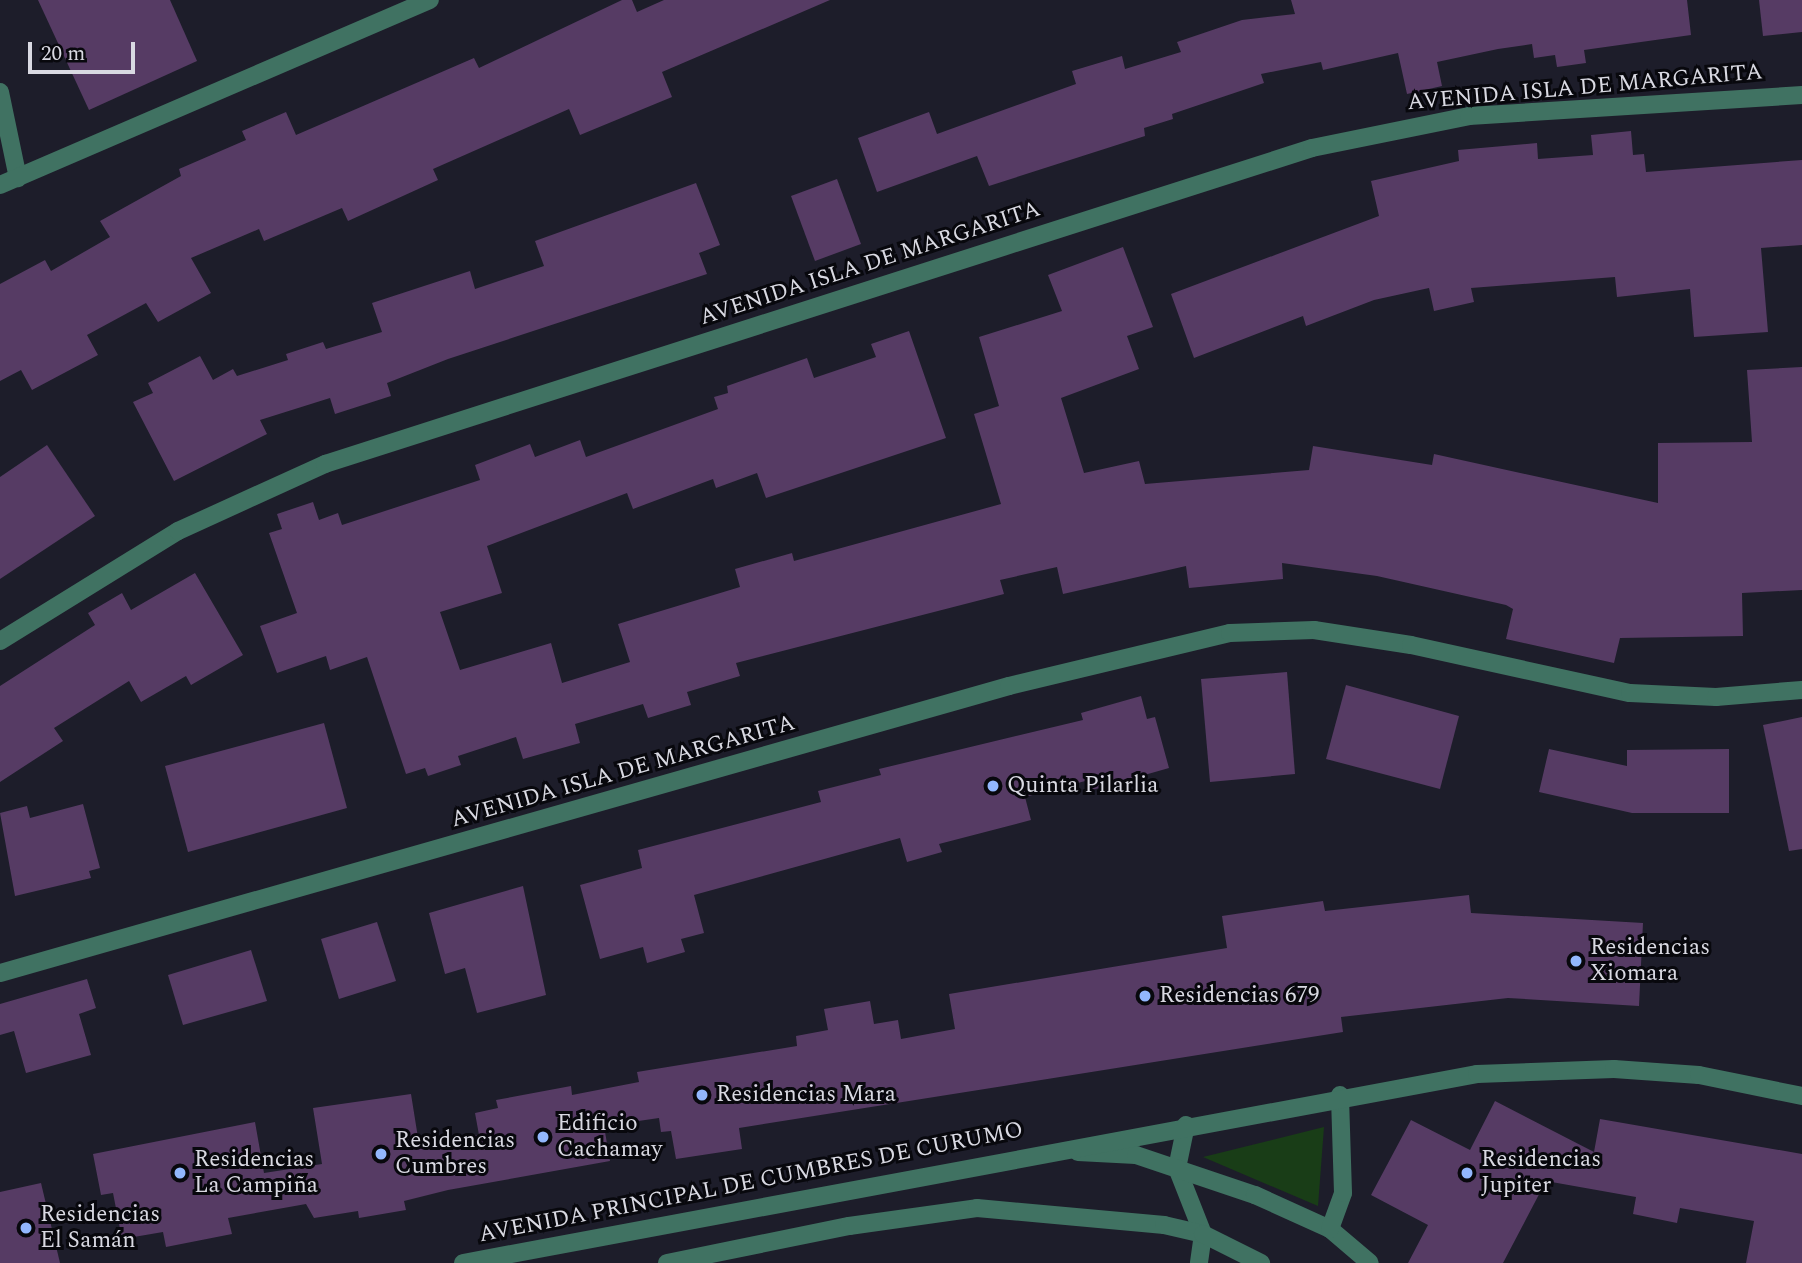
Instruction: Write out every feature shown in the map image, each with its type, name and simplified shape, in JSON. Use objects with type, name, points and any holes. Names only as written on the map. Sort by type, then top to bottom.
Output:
[{"type":"street","points":[[0,186],[430,0]]},
{"type":"street","points":[[0,92],[18,178]]},
{"type":"street","name":"AVENIDA ISLA DE MARGARITA","points":[[0,640],[178,531],[325,464],[1311,148],[1469,116],[1802,95]]},
{"type":"street","name":"AVENIDA ISLA DE MARGARITA","points":[[0,973],[1009,687],[1230,633],[1314,630],[1397,643],[1630,693],[1716,697],[1802,690]]},
{"type":"street","points":[[1330,1229],[1344,1171],[1340,1095],[1477,1073],[1614,1069],[1699,1075],[1802,1096]]},
{"type":"street","name":"AVENIDA PRINCIPAL DE CUMBRES DE CURUMO","points":[[463,1263],[1340,1095]]},
{"type":"street","points":[[1186,1125],[1177,1168],[1203,1234],[1199,1263]]},
{"type":"street","name":"AVENIDA PRINCIPAL DE CUMBRES DE CURUMO","points":[[1048,1151],[1136,1155],[1177,1168],[1330,1229],[1370,1263]]},
{"type":"street","points":[[667,1263],[849,1226],[977,1208],[1066,1212],[1203,1234],[1261,1263]]},
{"type":"green space","points":[[1324,1127],[1318,1206],[1203,1157]]},
{"type":"building","points":[[38,0],[170,0],[197,61],[89,110]]},
{"type":"building","points":[[622,0],[632,0],[637,12],[664,0],[830,0],[662,72],[672,97],[580,135],[569,109],[433,169],[438,180],[348,221],[342,208],[264,241],[259,229],[191,258],[211,293],[158,322],[146,303],[87,335],[98,355],[32,390],[21,370],[0,381],[0,284],[45,260],[51,271],[110,237],[100,221],[181,176],[179,169],[246,140],[242,131],[286,112],[296,135],[474,58],[479,68]]},
{"type":"building","points":[[1291,0],[1687,0],[1691,35],[1584,50],[1586,63],[1557,67],[1555,55],[1534,58],[1532,44],[1498,49],[1437,62],[1442,86],[1407,94],[1398,53],[1323,70],[1321,62],[1261,74],[1264,83],[1172,114],[1173,119],[1144,128],[1145,136],[989,186],[977,156],[877,192],[858,138],[929,112],[937,134],[1076,84],[1072,71],[1122,56],[1125,69],[1181,52],[1177,42],[1242,20],[1295,14]]},
{"type":"building","points":[[1759,0],[1802,0],[1802,32],[1763,36]]},
{"type":"building","points":[[1631,131],[1633,155],[1644,154],[1646,172],[1802,160],[1802,245],[1761,248],[1768,332],[1694,337],[1690,289],[1617,297],[1615,277],[1471,288],[1474,302],[1434,311],[1429,288],[1374,300],[1306,326],[1303,316],[1194,358],[1171,294],[1379,216],[1371,181],[1459,161],[1458,150],[1537,143],[1538,159],[1593,155],[1591,135]]},
{"type":"building","points":[[837,179],[861,244],[815,261],[791,196]]},
{"type":"building","points":[[696,183],[720,245],[699,253],[707,274],[448,359],[387,383],[391,396],[335,414],[330,398],[260,420],[267,434],[174,481],[133,402],[153,393],[148,383],[200,356],[213,380],[233,369],[237,376],[288,360],[286,354],[323,342],[326,349],[382,332],[372,303],[470,271],[475,289],[544,266],[535,241]]},
{"type":"building","points":[[1123,247],[1153,327],[1127,336],[1139,369],[1061,398],[1084,473],[1139,461],[1145,484],[1309,470],[1313,446],[1432,465],[1434,454],[1658,503],[1658,443],[1752,442],[1747,370],[1802,367],[1802,590],[1742,593],[1743,636],[1620,638],[1614,663],[1506,639],[1513,609],[1506,605],[1377,576],[1282,563],[1283,579],[1189,588],[1186,566],[1063,594],[1057,567],[1000,580],[1004,594],[736,663],[740,676],[687,692],[691,705],[648,718],[643,704],[575,724],[580,743],[523,759],[516,737],[458,756],[461,765],[428,776],[425,768],[406,774],[367,657],[330,670],[326,656],[277,673],[260,626],[297,613],[269,533],[282,529],[277,514],[313,502],[319,520],[338,513],[342,525],[480,480],[475,465],[530,444],[535,457],[580,440],[586,457],[718,409],[714,397],[728,393],[727,386],[807,358],[814,378],[876,357],[871,344],[909,331],[946,438],[766,498],[757,473],[716,488],[713,479],[633,509],[627,493],[487,546],[502,593],[440,612],[460,670],[551,643],[562,683],[630,662],[618,624],[740,587],[735,569],[792,553],[794,561],[1001,504],[974,414],[999,406],[979,337],[1062,311],[1048,275]]},
{"type":"building","points":[[47,445],[95,516],[0,579],[0,477]]},
{"type":"building","points":[[195,573],[243,655],[191,685],[186,676],[141,702],[129,681],[54,728],[63,741],[0,782],[0,686],[95,625],[88,613],[122,593],[131,610]]},
{"type":"building","points":[[1287,672],[1295,774],[1210,782],[1201,679]]},
{"type":"building","points":[[1346,685],[1459,716],[1440,789],[1326,759]]},
{"type":"building","points":[[1141,696],[1147,719],[1155,717],[1169,768],[1092,790],[1089,780],[1025,797],[1031,820],[939,844],[942,852],[907,862],[900,838],[694,895],[704,933],[681,939],[685,952],[647,963],[643,947],[600,959],[580,885],[642,868],[638,850],[821,802],[818,791],[881,775],[879,769],[1083,720],[1081,713]]},
{"type":"building","points":[[1802,717],[1802,849],[1789,851],[1763,725]]},
{"type":"building","points":[[324,723],[347,808],[188,852],[165,766]]},
{"type":"building","points":[[1549,749],[1627,766],[1627,750],[1729,749],[1729,813],[1632,813],[1539,792]]},
{"type":"building","points":[[83,804],[100,868],[89,871],[91,878],[15,896],[0,813],[27,806],[30,818]]},
{"type":"building","points":[[523,886],[546,995],[477,1013],[465,968],[445,974],[429,913]]},
{"type":"building","points":[[1469,895],[1471,913],[1643,923],[1639,1006],[1508,998],[1341,1017],[1343,1032],[739,1128],[742,1149],[676,1159],[671,1131],[661,1132],[659,1118],[604,1126],[610,1161],[448,1190],[404,1201],[406,1210],[359,1218],[358,1211],[314,1218],[306,1204],[228,1218],[232,1234],[166,1247],[163,1232],[122,1239],[113,1193],[101,1195],[93,1154],[255,1122],[264,1173],[322,1164],[313,1108],[411,1094],[419,1144],[479,1135],[475,1113],[498,1108],[496,1100],[571,1086],[572,1095],[639,1082],[637,1072],[797,1046],[796,1036],[828,1030],[824,1009],[870,1001],[874,1024],[898,1020],[901,1039],[955,1029],[949,994],[1227,948],[1222,916],[1323,901],[1325,911]]},
{"type":"building","points":[[377,922],[396,981],[339,999],[321,939]]},
{"type":"building","points":[[251,950],[267,1001],[183,1025],[168,975]]},
{"type":"building","points":[[87,979],[96,1008],[79,1014],[91,1055],[26,1073],[14,1031],[0,1035],[0,1004]]},
{"type":"building","points":[[1495,1101],[1594,1152],[1600,1119],[1802,1154],[1802,1263],[1746,1263],[1754,1221],[1680,1208],[1677,1223],[1633,1214],[1636,1197],[1546,1181],[1503,1263],[1408,1263],[1428,1225],[1371,1195],[1411,1120],[1470,1150]]},
{"type":"building","name":"Residencias El Samán","points":[[41,1183],[60,1263],[0,1263],[0,1192]]},
{"type":"place","name":"Quinta Pilarlia","points":[[993,786]]},
{"type":"place","name":"Residencias Xiomara","points":[[1576,961]]},
{"type":"place","name":"Residencias 679","points":[[1145,996]]},
{"type":"place","name":"Residencias Mara","points":[[702,1095]]},
{"type":"place","name":"Edificio Cachamay","points":[[543,1137]]},
{"type":"place","name":"Residencias Cumbres","points":[[381,1154]]},
{"type":"place","name":"Residencias La Campiña","points":[[180,1173]]},
{"type":"place","name":"Residencias Jupiter","points":[[1467,1173]]},
{"type":"place","name":"Residencias El Samán","points":[[26,1228]]}]
